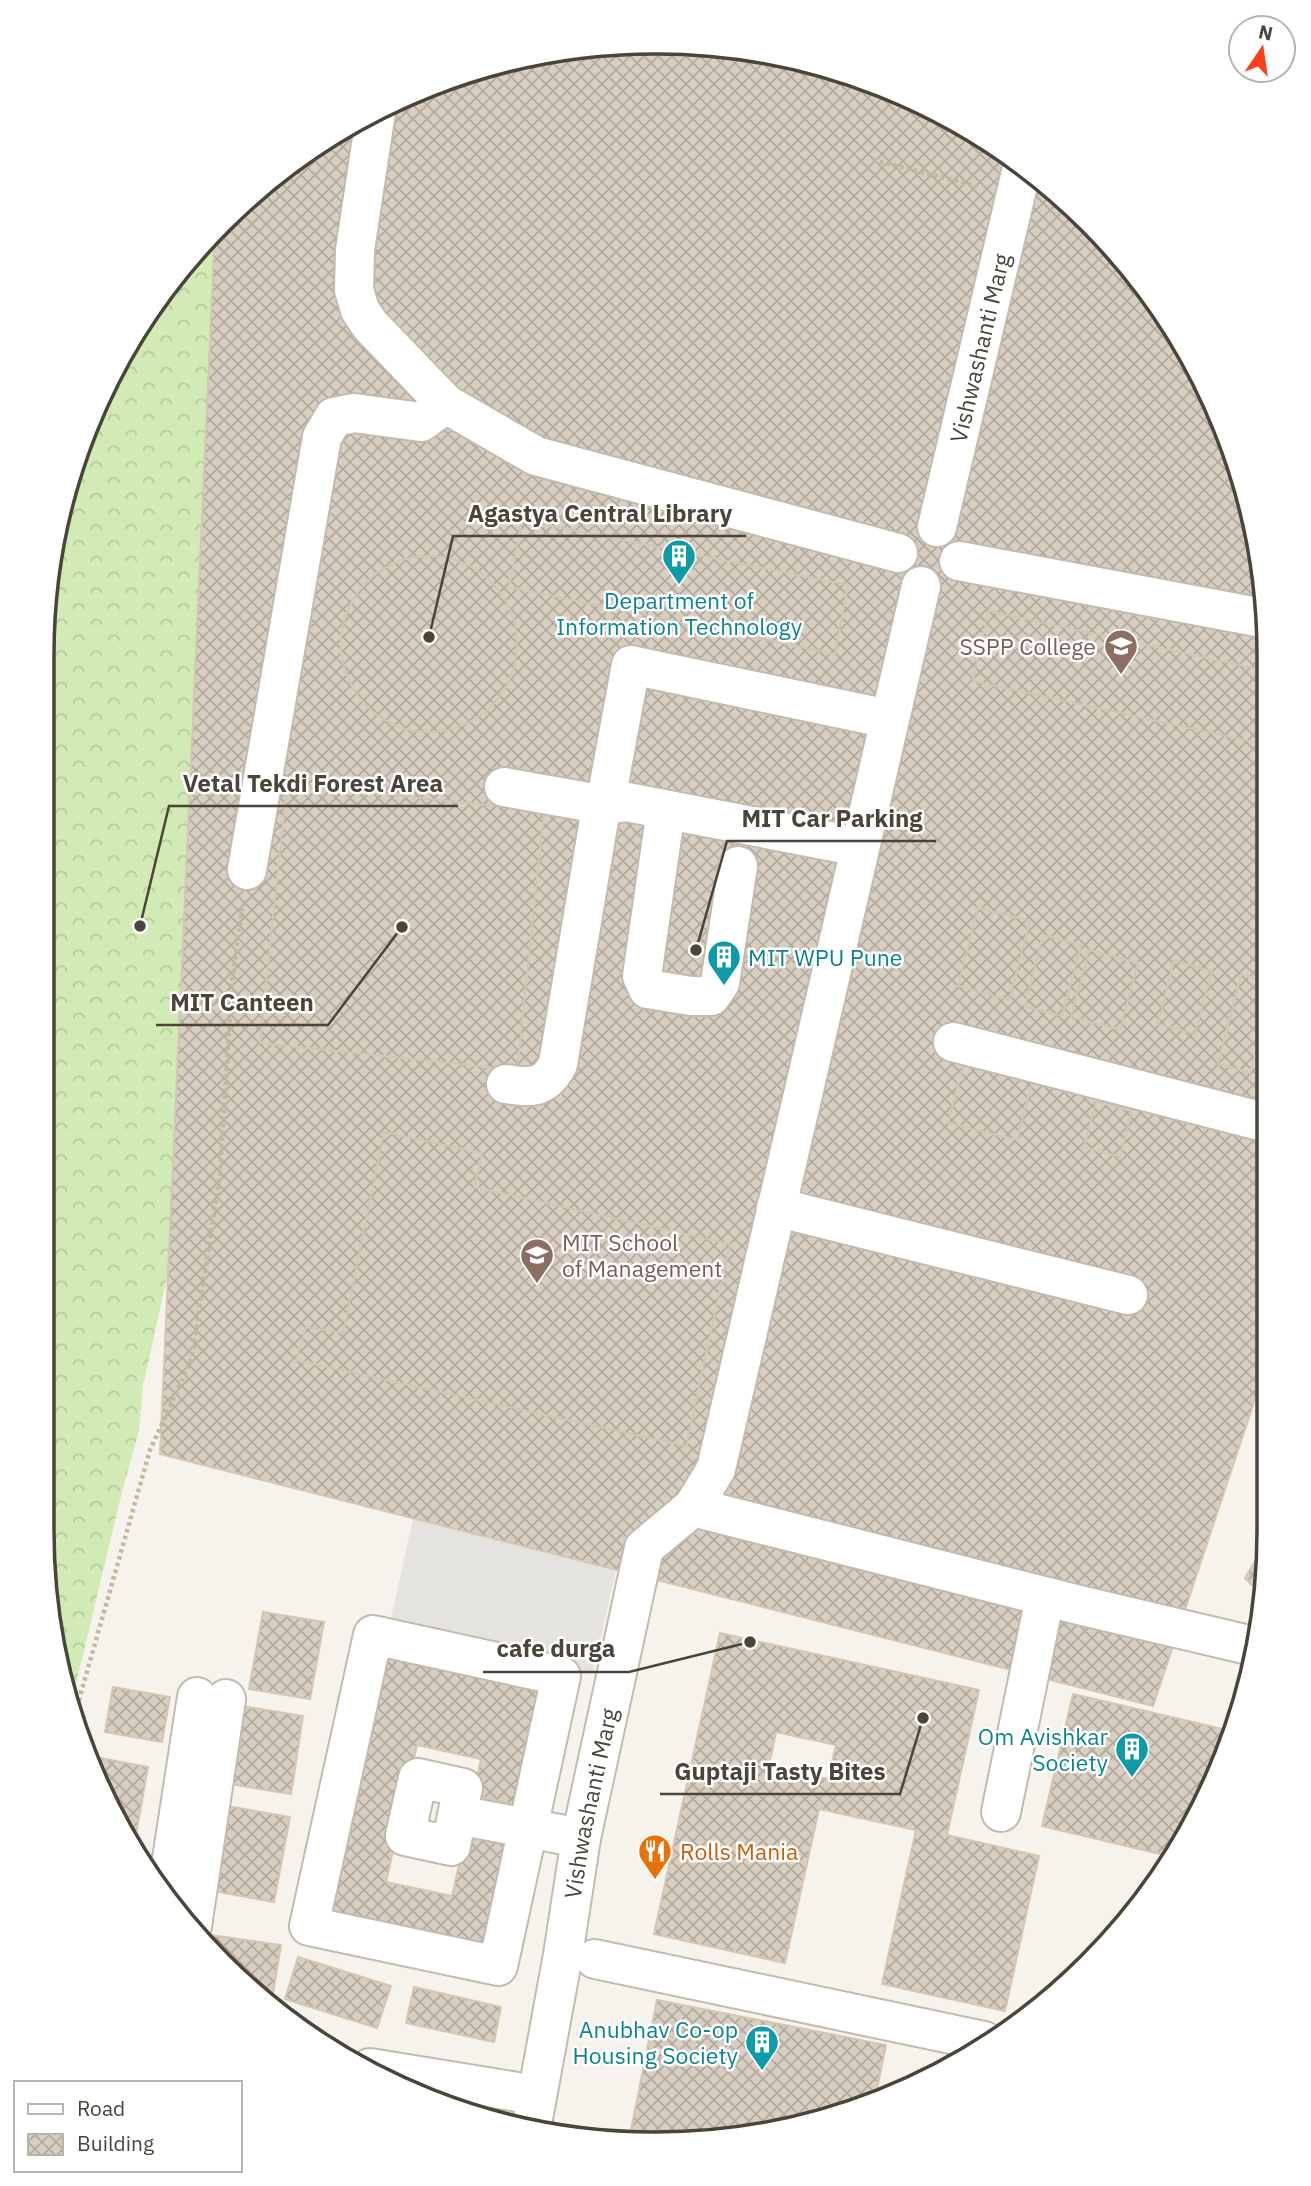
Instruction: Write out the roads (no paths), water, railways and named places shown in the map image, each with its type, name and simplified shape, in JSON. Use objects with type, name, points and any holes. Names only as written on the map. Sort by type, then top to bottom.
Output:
[{"type":"street","points":[[374,125],[355,250],[354,290],[360,310],[370,325],[446,404],[537,456],[898,553]]},
{"type":"street","name":"Vishwashanti Marg","points":[[937,527],[1018,181]]},
{"type":"street","points":[[247,870],[322,437],[334,416],[354,413],[421,422],[446,404]]},
{"type":"street","points":[[937,527],[945,531],[957,544],[959,561],[952,577],[946,582],[938,586],[921,586],[906,577],[898,562],[898,553],[900,544],[912,531],[937,527]]},
{"type":"street","points":[[959,561],[1255,617]]},
{"type":"street","name":"Vishwashanti Marg","points":[[534,2109],[563,1955],[581,1839],[644,1548],[693,1507],[716,1469],[921,586]]},
{"type":"street","points":[[506,1084],[530,1088],[551,1078],[558,1064],[599,820],[605,804],[631,665],[890,719]]},
{"type":"street","points":[[504,787],[605,804],[627,802],[860,847]]},
{"type":"street","points":[[666,810],[642,976],[648,989],[691,996],[711,996],[720,983],[738,866]]},
{"type":"street","points":[[953,1042],[1257,1120]]},
{"type":"street","points":[[776,1207],[1128,1295]]},
{"type":"street","points":[[693,1507],[1045,1597],[1246,1644]]},
{"type":"street","points":[[1001,1812],[1045,1597]]},
{"type":"street","points":[[373,1634],[561,1676],[527,1828],[498,1966],[309,1926],[373,1634]]},
{"type":"street","points":[[169,1884],[211,1698],[193,1915]]},
{"type":"street","points":[[457,1815],[581,1839]]},
{"type":"street","points":[[595,1959],[975,2039]]},
{"type":"street","points":[[404,2077],[534,2109]]},
{"type":"place","name":"Department of Information Technology","points":[[679,586]]},
{"type":"place","name":"Agastya Central Library","points":[[429,637]]},
{"type":"place","name":"SSPP College","points":[[1121,676]]},
{"type":"place","name":"Vetal Tekdi Forest Area","points":[[140,926]]},
{"type":"place","name":"MIT Canteen","points":[[402,927]]},
{"type":"place","name":"MIT Car Parking","points":[[696,950]]},
{"type":"place","name":"MIT WPU Pune","points":[[724,987]]},
{"type":"place","name":"MIT School of Management","points":[[537,1285]]},
{"type":"place","name":"cafe durga","points":[[750,1642]]},
{"type":"place","name":"Guptaji Tasty Bites","points":[[923,1718]]},
{"type":"place","name":"Om Avishkar Society","points":[[1132,1779]]},
{"type":"place","name":"Rolls Mania","points":[[655,1881]]},
{"type":"place","name":"Anubhav Co-op Housing Society","points":[[762,2072]]}]
